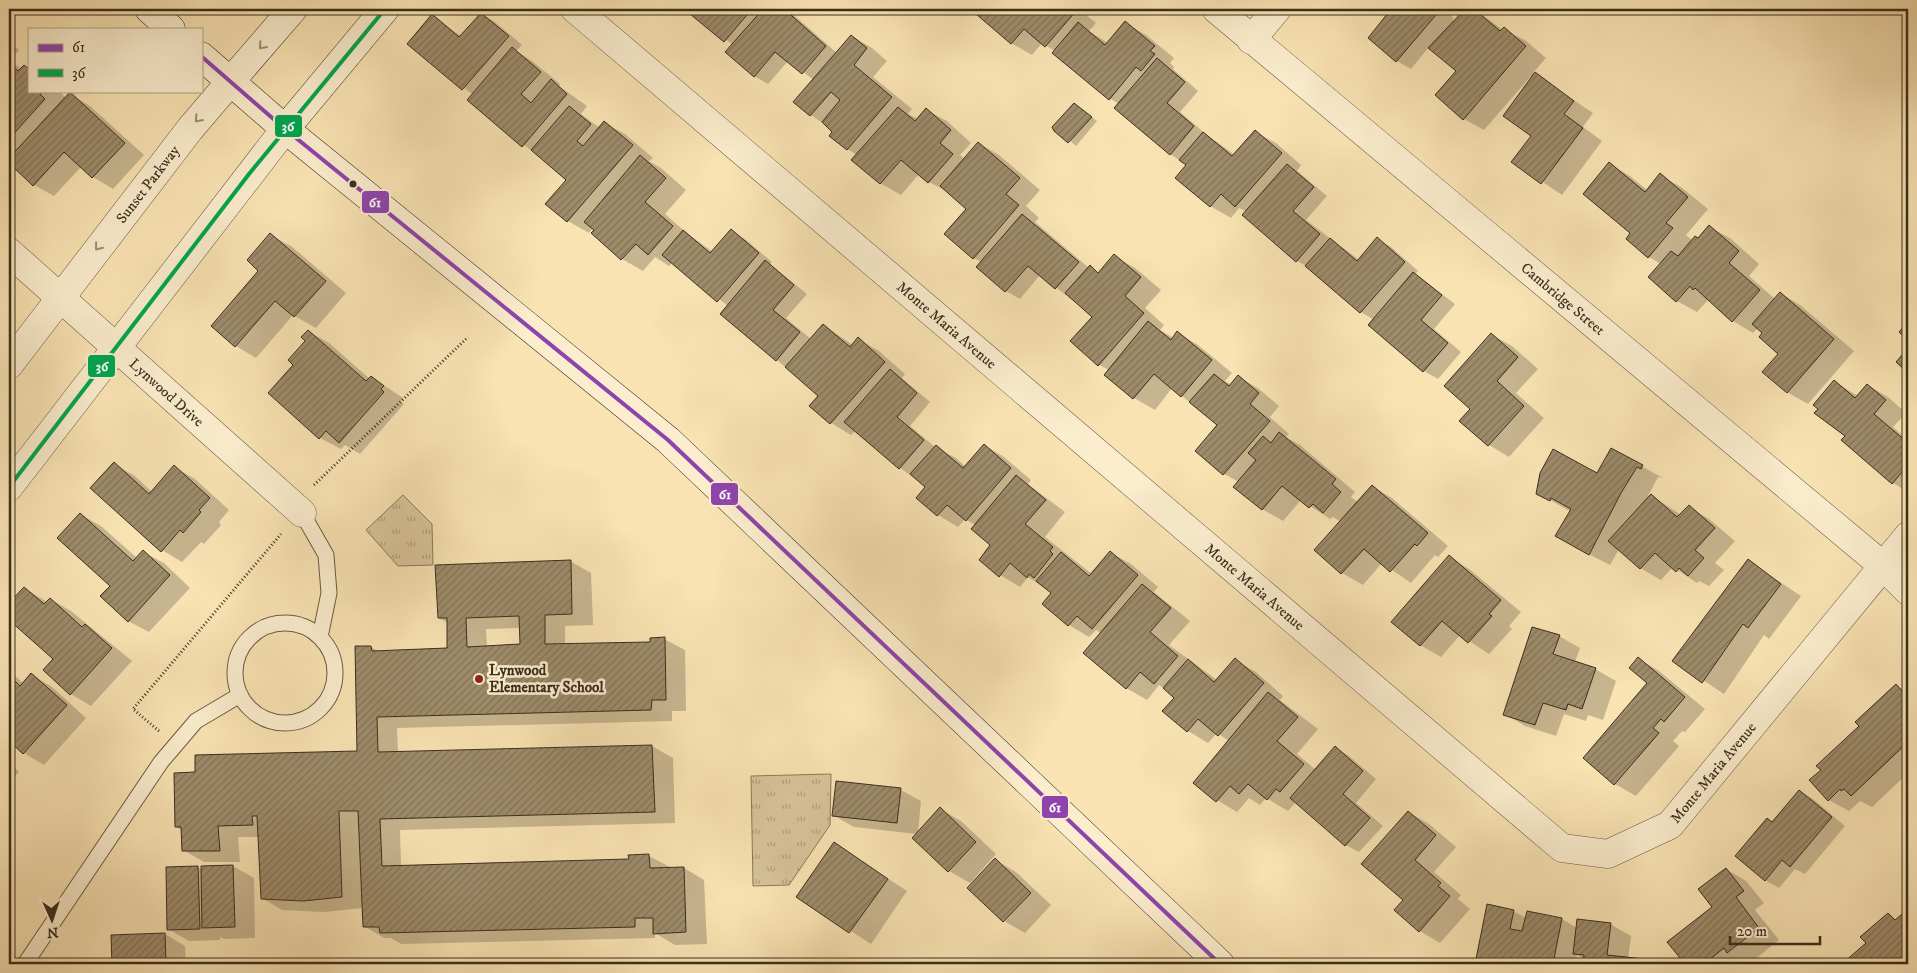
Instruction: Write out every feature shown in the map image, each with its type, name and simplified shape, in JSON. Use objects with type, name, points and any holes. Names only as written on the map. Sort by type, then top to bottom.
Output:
[{"type":"street","points":[[149,9],[170,28]]},
{"type":"street","name":"Sunset Parkway","points":[[9,364],[58,297],[190,128],[293,9]]},
{"type":"street","points":[[9,488],[285,129],[385,9]]},
{"type":"street","name":"Monte Maria Avenue","points":[[575,9],[1562,848],[1608,854],[1670,825],[1882,565],[1908,536]]},
{"type":"street","name":"Cambridge Street","points":[[1216,9],[1882,565],[1908,592]]},
{"type":"street","points":[[1251,40],[1277,9]]},
{"type":"street","points":[[202,57],[285,129],[668,440],[1220,964]]},
{"type":"street","name":"Lynwood Drive","points":[[9,252],[116,347],[292,523]]},
{"type":"lane","points":[[292,523],[326,556],[329,593],[320,637]]},
{"type":"lane","points":[[277,623],[307,628],[320,637],[330,651],[335,668],[334,685],[327,701],[315,714],[299,721],[282,723],[265,719],[251,709],[240,695],[235,681],[235,665],[240,650],[249,638],[262,629],[277,623]]},
{"type":"lane","points":[[25,964],[161,762],[196,721],[240,695]]},
{"type":"path","points":[[312,487],[468,337]]},
{"type":"path","points":[[176,744],[132,709],[292,523]]},
{"type":"green space","points":[[403,495],[432,524],[433,565],[398,566],[366,530]]},
{"type":"green space","points":[[831,774],[830,825],[789,885],[753,886],[751,776]]},
{"type":"building","points":[[695,9],[752,9],[724,42],[690,14]]},
{"type":"building","points":[[763,9],[784,9],[826,46],[802,74],[775,52],[754,77],[725,52]]},
{"type":"building","points":[[981,9],[1074,9],[1076,11],[1045,47],[1024,29],[1011,44],[976,14]]},
{"type":"building","points":[[1383,9],[1441,9],[1396,62],[1368,38],[1388,13]]},
{"type":"building","points":[[1465,9],[1474,9],[1500,31],[1504,27],[1526,46],[1463,120],[1435,95],[1456,71],[1428,48]]},
{"type":"building","points":[[481,13],[509,36],[462,90],[407,44],[432,14],[459,37]]},
{"type":"building","points":[[1125,21],[1155,46],[1150,51],[1155,54],[1141,71],[1136,67],[1109,100],[1052,53],[1078,22],[1105,45]]},
{"type":"building","points":[[851,35],[867,48],[854,65],[892,97],[847,150],[829,136],[832,132],[822,122],[840,100],[831,92],[810,116],[793,102]]},
{"type":"building","points":[[512,47],[541,72],[521,94],[531,103],[551,79],[567,94],[522,147],[467,100]]},
{"type":"building","points":[[1157,58],[1185,82],[1167,103],[1194,126],[1170,155],[1114,108]]},
{"type":"building","points":[[9,63],[18,71],[24,65],[28,68],[28,92],[42,92],[40,94],[45,99],[9,139]]},
{"type":"building","points":[[1535,72],[1574,101],[1564,114],[1583,128],[1541,184],[1511,162],[1531,136],[1503,116]]},
{"type":"building","points":[[70,92],[125,143],[92,178],[64,152],[33,186],[9,163],[9,158]]},
{"type":"building","points":[[1074,103],[1092,117],[1068,143],[1052,127]]},
{"type":"building","points":[[569,106],[591,124],[577,141],[583,146],[604,121],[633,145],[567,222],[545,204],[566,180],[531,150]]},
{"type":"building","points":[[898,107],[915,121],[926,108],[951,130],[940,143],[953,154],[928,183],[901,160],[880,184],[851,160]]},
{"type":"building","points":[[1255,130],[1282,153],[1235,207],[1221,194],[1210,207],[1175,178],[1186,165],[1179,160],[1203,132],[1232,156]]},
{"type":"building","points":[[978,142],[1020,178],[1006,194],[1019,205],[973,259],[944,234],[966,209],[940,186]]},
{"type":"building","points":[[640,155],[666,178],[645,202],[673,226],[648,255],[636,244],[621,260],[591,233],[594,230],[584,222]]},
{"type":"building","points":[[1609,162],[1645,192],[1660,173],[1688,197],[1666,223],[1673,228],[1648,258],[1626,239],[1630,233],[1583,194]]},
{"type":"building","points":[[1287,164],[1314,187],[1293,211],[1320,234],[1296,262],[1242,215]]},
{"type":"building","points":[[1022,214],[1079,262],[1055,289],[1028,266],[1005,292],[976,267]]},
{"type":"building","points":[[1709,225],[1739,251],[1729,263],[1760,290],[1732,322],[1695,288],[1693,290],[1690,286],[1676,302],[1648,277],[1671,251],[1678,256],[1695,236],[1698,238]]},
{"type":"building","points":[[731,229],[759,253],[717,302],[662,255],[683,230],[710,253]]},
{"type":"building","points":[[270,233],[326,281],[294,317],[275,301],[235,347],[211,326],[258,271],[247,260]]},
{"type":"building","points":[[1377,237],[1405,262],[1360,313],[1305,266],[1330,238],[1357,261]]},
{"type":"building","points":[[1114,254],[1141,277],[1125,296],[1144,313],[1098,366],[1070,341],[1092,317],[1065,293],[1090,265],[1098,273]]},
{"type":"building","points":[[765,260],[794,285],[773,310],[800,332],[776,361],[720,314]]},
{"type":"building","points":[[1413,272],[1442,295],[1421,320],[1448,343],[1423,372],[1368,325]]},
{"type":"building","points":[[1780,292],[1834,339],[1787,393],[1762,372],[1778,354],[1759,337],[1762,333],[1752,324]]},
{"type":"building","points":[[1148,321],[1171,340],[1177,331],[1212,360],[1181,397],[1154,374],[1133,399],[1104,375]]},
{"type":"building","points":[[1908,322],[1908,340],[1899,332]]},
{"type":"building","points":[[823,324],[850,347],[858,337],[885,362],[830,424],[809,406],[818,396],[785,367]]},
{"type":"building","points":[[308,330],[366,381],[371,376],[384,386],[381,389],[384,392],[339,443],[326,431],[319,439],[268,393],[293,365],[288,360],[305,341],[301,337]]},
{"type":"building","points":[[1491,333],[1518,357],[1497,381],[1524,406],[1488,446],[1459,421],[1470,409],[1444,386]]},
{"type":"building","points":[[1908,348],[1908,373],[1896,362]]},
{"type":"building","points":[[890,369],[917,393],[897,417],[924,440],[899,469],[844,422]]},
{"type":"building","points":[[1214,374],[1229,386],[1238,375],[1259,393],[1250,404],[1270,421],[1223,475],[1195,451],[1217,425],[1189,402]]},
{"type":"building","points":[[1834,380],[1855,398],[1867,384],[1886,400],[1874,414],[1908,443],[1908,465],[1892,484],[1841,440],[1845,436],[1814,413],[1818,409],[1813,405]]},
{"type":"building","points":[[1279,432],[1336,479],[1332,484],[1341,492],[1323,513],[1313,504],[1309,508],[1282,486],[1262,510],[1233,487],[1256,460],[1248,453],[1263,436],[1271,443]]},
{"type":"building","points":[[984,444],[1011,468],[966,521],[947,505],[937,516],[916,498],[925,487],[910,474],[936,445],[963,468]]},
{"type":"building","points":[[1611,448],[1643,465],[1641,469],[1637,467],[1621,493],[1589,555],[1555,536],[1571,509],[1551,498],[1550,501],[1536,494],[1540,473],[1553,449],[1597,473]]},
{"type":"building","points":[[114,462],[149,494],[174,465],[210,498],[183,533],[180,530],[161,552],[90,488]]},
{"type":"building","points":[[1016,475],[1046,500],[1025,524],[1053,547],[1050,551],[1053,554],[1034,578],[1029,574],[1027,578],[1010,563],[999,577],[979,560],[990,545],[971,529]]},
{"type":"building","points":[[1372,485],[1428,533],[1417,546],[1415,544],[1390,572],[1364,549],[1341,574],[1314,550]]},
{"type":"building","points":[[1651,494],[1677,517],[1689,505],[1715,528],[1695,550],[1704,558],[1688,576],[1679,568],[1676,572],[1655,553],[1640,569],[1608,541]]},
{"type":"building","points":[[80,513],[133,561],[143,550],[170,575],[128,622],[100,596],[110,586],[57,538]]},
{"type":"building","points":[[1110,551],[1138,575],[1092,629],[1077,616],[1068,626],[1042,604],[1051,593],[1036,581],[1061,552],[1089,576]]},
{"type":"building","points":[[1449,555],[1501,600],[1489,614],[1492,616],[1468,643],[1442,621],[1420,646],[1391,622]]},
{"type":"building","points":[[1748,559],[1781,584],[1748,628],[1743,624],[1702,683],[1672,661]]},
{"type":"building","points":[[571,560],[572,614],[545,615],[545,644],[650,642],[650,638],[665,637],[666,700],[652,700],[651,710],[377,717],[378,752],[652,745],[655,812],[380,819],[382,866],[629,859],[628,855],[649,854],[650,868],[684,867],[686,932],[653,934],[653,918],[635,918],[635,927],[380,933],[379,927],[363,927],[358,811],[339,811],[342,897],[303,901],[261,899],[257,816],[252,816],[253,825],[218,826],[220,851],[182,851],[181,827],[175,827],[174,773],[195,772],[195,755],[357,751],[355,646],[371,646],[372,651],[447,648],[447,618],[438,618],[435,565]],"holes":[[[519,616],[520,644],[467,647],[466,618]]]},
{"type":"building","points":[[1142,584],[1171,608],[1150,632],[1178,656],[1154,684],[1140,672],[1126,689],[1083,653]]},
{"type":"building","points":[[24,587],[44,604],[50,598],[82,627],[85,624],[112,648],[70,695],[43,670],[53,659],[9,620],[9,603]]},
{"type":"building","points":[[1532,627],[1560,635],[1553,654],[1596,668],[1582,709],[1568,704],[1566,710],[1543,703],[1535,725],[1503,715]]},
{"type":"building","points":[[1638,657],[1685,697],[1664,722],[1661,719],[1653,728],[1659,733],[1614,785],[1583,758],[1647,683],[1629,668]]},
{"type":"building","points":[[1235,658],[1264,683],[1218,736],[1198,719],[1187,732],[1162,711],[1174,698],[1163,688],[1188,659],[1214,682]]},
{"type":"building","points":[[31,673],[67,705],[23,754],[9,741],[9,675],[20,686]]},
{"type":"building","points":[[1896,684],[1908,698],[1908,742],[1851,796],[1844,789],[1841,791],[1840,789],[1828,801],[1809,780],[1821,770],[1816,766],[1859,726],[1855,722]]},
{"type":"building","points":[[1268,692],[1298,717],[1277,741],[1304,764],[1280,792],[1276,789],[1267,800],[1248,784],[1239,794],[1230,786],[1216,802],[1193,783]]},
{"type":"building","points":[[1335,746],[1363,771],[1343,794],[1370,818],[1345,846],[1290,798]]},
{"type":"building","points":[[836,781],[901,788],[897,823],[832,816]]},
{"type":"building","points":[[1799,790],[1832,817],[1790,867],[1782,860],[1765,881],[1735,856],[1767,818],[1772,822]]},
{"type":"building","points":[[940,807],[976,842],[948,872],[912,838]]},
{"type":"building","points":[[1408,811],[1436,835],[1415,860],[1441,883],[1438,886],[1450,896],[1419,932],[1394,910],[1403,900],[1361,864]]},
{"type":"building","points":[[834,842],[888,879],[849,933],[796,897]]},
{"type":"building","points":[[995,858],[1031,893],[1003,922],[967,888]]},
{"type":"building","points":[[233,865],[235,927],[202,928],[201,866]]},
{"type":"building","points":[[198,866],[200,929],[167,930],[166,867]]},
{"type":"building","points":[[1726,868],[1744,891],[1736,897],[1759,928],[1727,953],[1724,948],[1704,964],[1685,964],[1667,942],[1712,907],[1698,889]]},
{"type":"building","points":[[1487,904],[1514,910],[1510,929],[1522,931],[1527,911],[1562,918],[1553,964],[1475,964]]},
{"type":"building","points":[[1907,910],[1908,964],[1843,963],[1866,943],[1860,937],[1888,913],[1895,920]]},
{"type":"building","points":[[1577,919],[1611,923],[1607,955],[1654,960],[1653,964],[1583,964],[1584,955],[1573,954]]},
{"type":"building","points":[[165,933],[166,964],[112,964],[111,935]]},
{"type":"transit line","name":"36","points":[[9,487],[249,174],[385,9]]},
{"type":"transit line","name":"61","points":[[202,57],[285,129],[668,440],[1220,964]]},
{"type":"place","name":"Lynwood Elementary School","points":[[479,679]]}]
